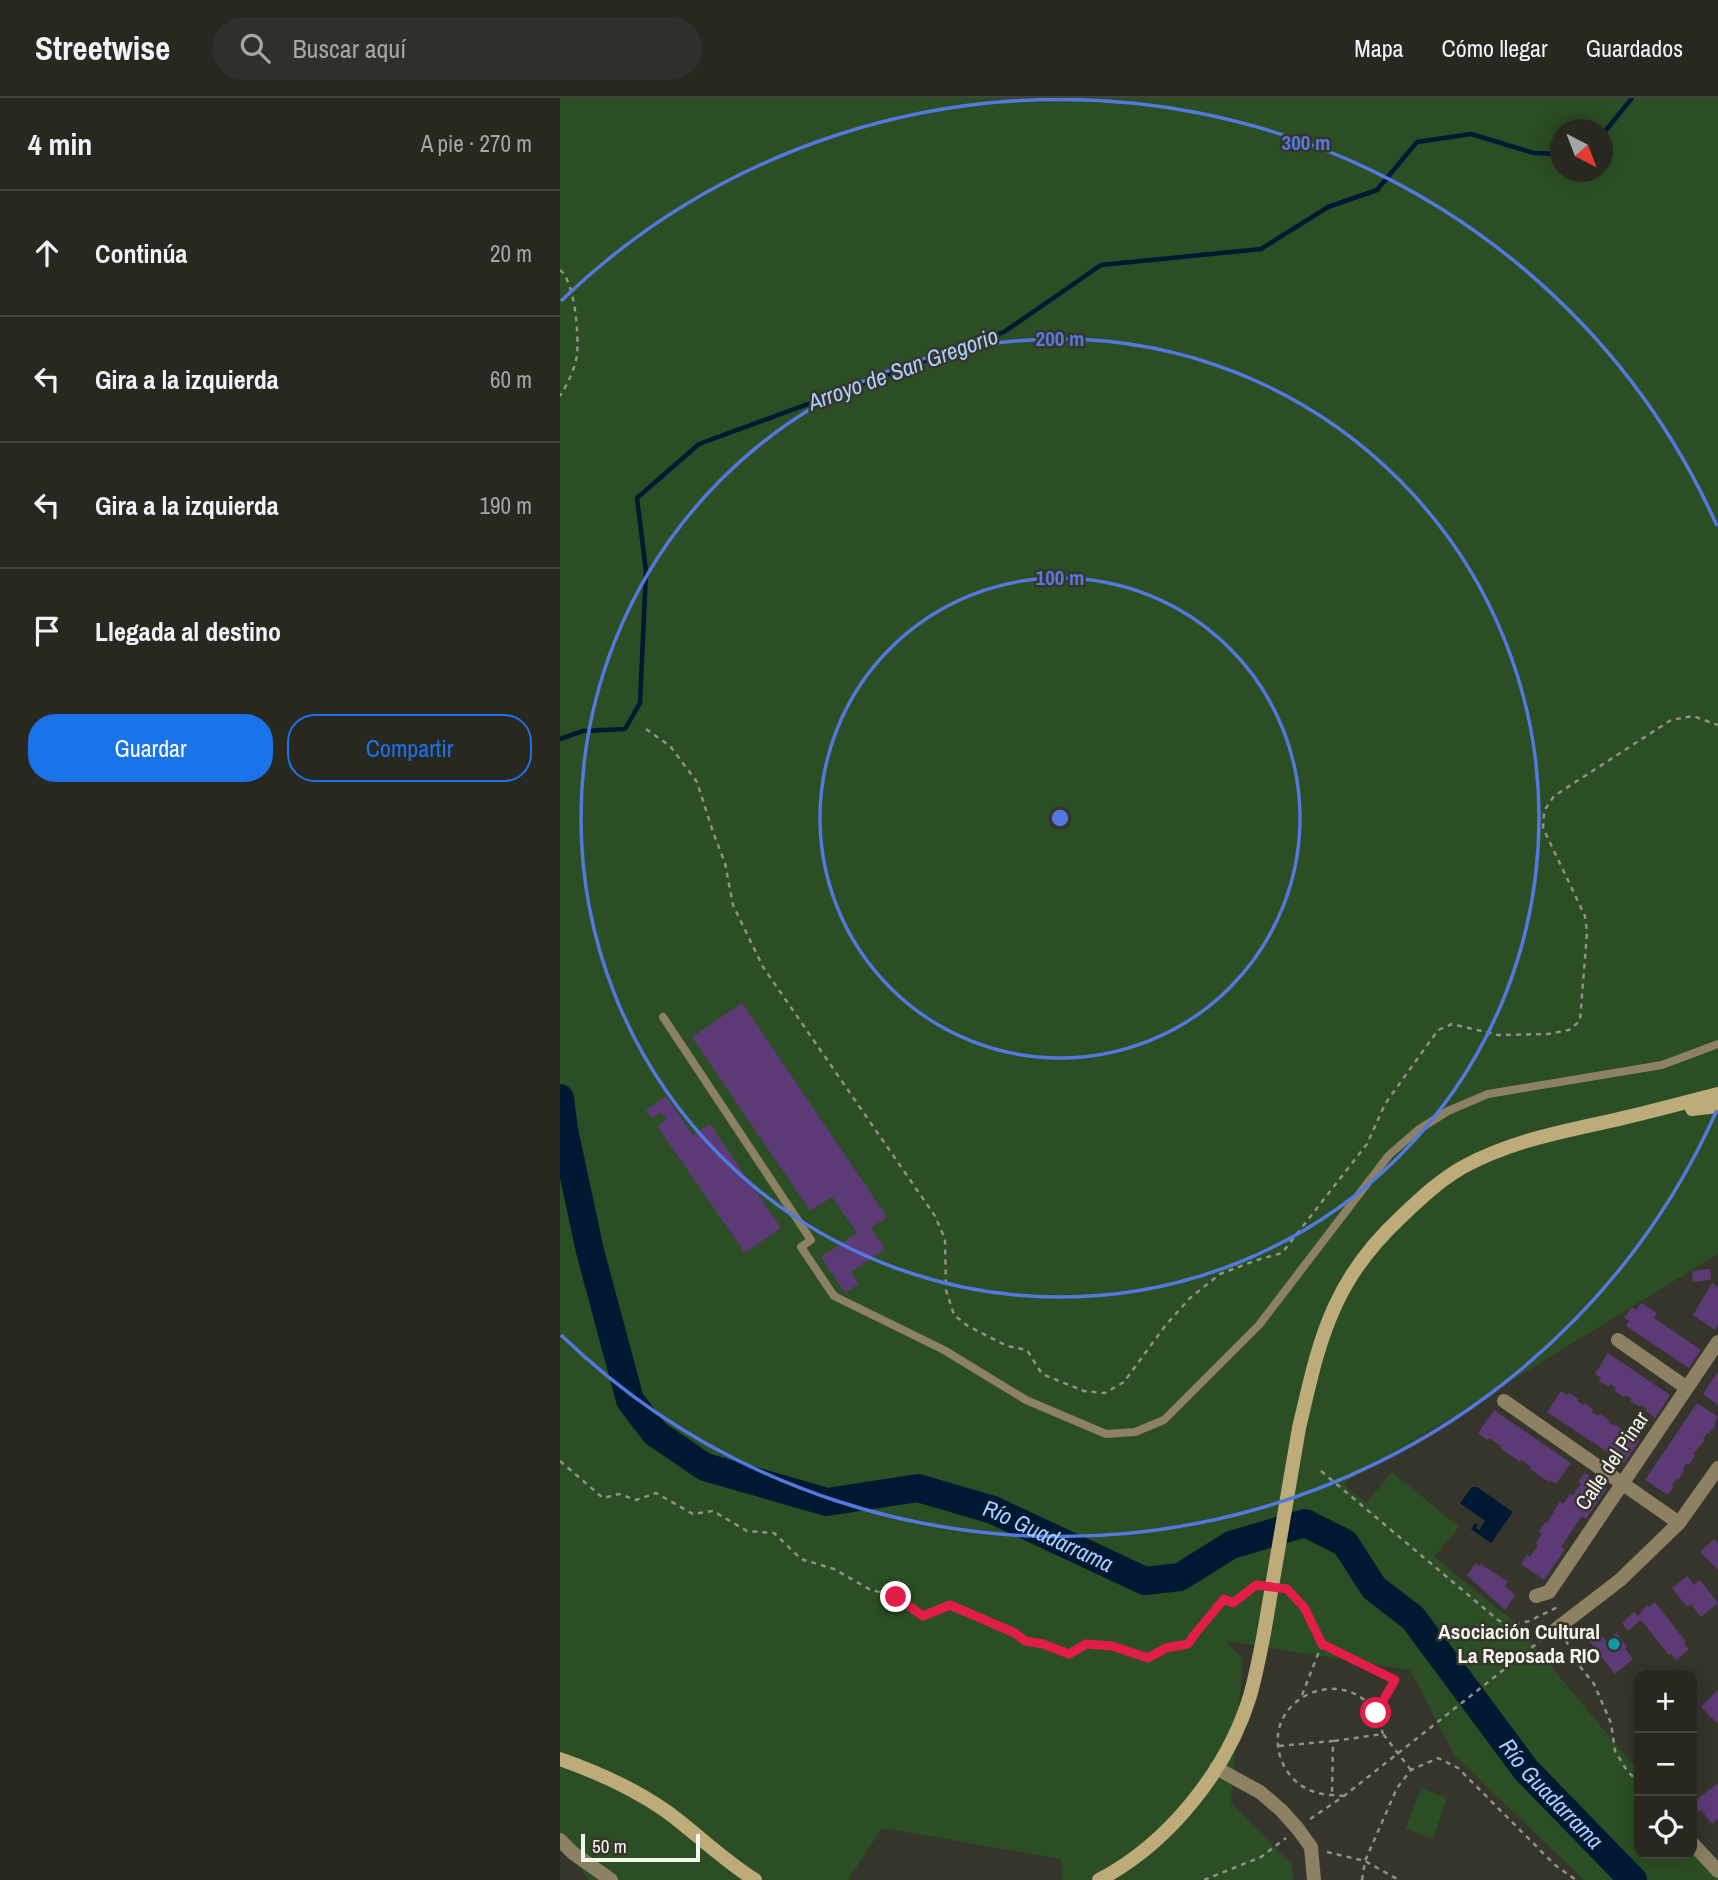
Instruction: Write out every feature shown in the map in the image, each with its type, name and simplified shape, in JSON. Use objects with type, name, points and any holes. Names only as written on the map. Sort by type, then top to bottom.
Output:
[{"type":"main road","points":[[1098,1880],[1129,1862],[1168,1830],[1216,1768],[1236,1734],[1250,1697],[1264,1633],[1299,1428],[1317,1353],[1336,1303],[1367,1254],[1390,1227],[1437,1184],[1464,1167],[1500,1150],[1567,1129],[1718,1094]]},
{"type":"main road","points":[[1611,1120],[1718,1105]]},
{"type":"main road","points":[[560,1759],[632,1789],[663,1809],[755,1880]]},
{"type":"street","points":[[1618,1340],[1687,1388]]},
{"type":"street","name":"Calle del Pinar","points":[[1536,1596],[1549,1592],[1718,1342]]},
{"type":"street","points":[[1504,1401],[1679,1523]]},
{"type":"street","points":[[1557,1629],[1620,1580],[1679,1523],[1718,1468]]},
{"type":"street","points":[[1216,1768],[1260,1792],[1281,1810],[1311,1847],[1314,1880]]},
{"type":"street","points":[[560,1840],[573,1853],[611,1880]]},
{"type":"street","points":[[1697,1848],[1718,1871]]},
{"type":"lane","points":[[663,1017],[811,1240],[801,1247],[834,1296],[944,1350],[1026,1400],[1106,1434],[1135,1432],[1164,1420],[1259,1325],[1389,1155],[1418,1130],[1448,1111],[1488,1094],[1662,1065],[1718,1044]]},
{"type":"path","points":[[560,270],[571,287],[577,356],[560,396]]},
{"type":"path","points":[[646,729],[670,746],[697,782],[725,863],[733,905],[763,967],[934,1216],[945,1239],[946,1290],[954,1315],[968,1326],[1007,1346],[1027,1350],[1042,1374],[1084,1391],[1104,1393],[1124,1382],[1165,1326],[1190,1298],[1220,1274],[1282,1253],[1367,1144],[1385,1104],[1438,1030],[1452,1024],[1498,1035],[1548,1034],[1569,1030],[1580,1021],[1587,932],[1585,916],[1543,828],[1544,811],[1554,796],[1671,720],[1693,716],[1718,726]]},
{"type":"path","points":[[560,1461],[603,1498],[619,1494],[636,1500],[656,1493],[693,1514],[713,1511],[747,1531],[774,1533],[801,1559],[834,1569],[869,1589],[896,1597],[923,1616],[950,1605],[1007,1629],[1025,1641],[1043,1644],[1069,1654],[1086,1644],[1112,1646],[1148,1658],[1166,1648],[1188,1644],[1224,1599],[1233,1603],[1256,1585],[1266,1586]]},
{"type":"path","points":[[1321,1471],[1509,1626],[1529,1621],[1563,1604]]},
{"type":"path","points":[[1276,1588],[1287,1589],[1304,1607],[1322,1644],[1395,1680],[1376,1713]]},
{"type":"path","points":[[1398,1753],[1557,1629],[1574,1659],[1594,1684],[1611,1723],[1615,1751],[1634,1778]]},
{"type":"path","points":[[1301,1697],[1322,1644]]},
{"type":"path","points":[[1344,1797],[1312,1792],[1295,1781],[1283,1766],[1278,1746],[1280,1727],[1289,1708],[1301,1697],[1324,1689],[1344,1690],[1362,1699],[1376,1713],[1383,1734],[1411,1770]]},
{"type":"path","points":[[1278,1746],[1383,1734]]},
{"type":"path","points":[[1332,1795],[1333,1741]]},
{"type":"path","points":[[1362,1880],[1364,1861],[1397,1788],[1411,1770],[1437,1758],[1458,1768],[1555,1864],[1576,1880]]},
{"type":"path","points":[[1311,1847],[1364,1861],[1399,1880]]},
{"type":"green space","points":[[560,98],[1718,98],[1718,1254],[1343,1484],[1366,1503],[1392,1472],[1459,1527],[1434,1557],[1513,1621],[1634,1766],[1634,1859],[1697,1859],[1697,1841],[1718,1866],[1718,1880],[1584,1880],[1455,1756],[1410,1670],[1226,1641],[1243,1659],[1231,1803],[1291,1864],[1294,1880],[1062,1880],[1061,1859],[882,1828],[848,1880],[589,1880],[560,1843]]},
{"type":"green space","points":[[1421,1788],[1447,1798],[1433,1839],[1406,1829]]},
{"type":"water","points":[[1472,1487],[1477,1487],[1513,1512],[1491,1543],[1471,1529],[1475,1523],[1479,1530],[1485,1521],[1460,1503]]},
{"type":"building","points":[[742,1003],[887,1217],[871,1228],[885,1249],[851,1272],[859,1284],[845,1293],[821,1257],[857,1233],[832,1197],[810,1211],[692,1037]]},
{"type":"building","points":[[666,1096],[693,1135],[710,1124],[781,1228],[745,1253],[657,1126],[666,1120],[661,1112],[652,1118],[646,1110]]},
{"type":"building","points":[[1710,1269],[1711,1280],[1693,1282],[1692,1271]]},
{"type":"building","points":[[1712,1283],[1718,1287],[1718,1325],[1715,1330],[1693,1315]]},
{"type":"building","points":[[1641,1303],[1657,1313],[1654,1318],[1701,1350],[1689,1368],[1626,1326],[1629,1321],[1624,1318],[1632,1307],[1636,1310]]},
{"type":"building","points":[[1608,1353],[1670,1395],[1655,1418],[1647,1409],[1615,1391],[1616,1388],[1610,1384],[1609,1387],[1599,1381],[1601,1378],[1595,1374]]},
{"type":"building","points":[[1718,1371],[1718,1405],[1703,1394]]},
{"type":"building","points":[[1561,1391],[1567,1395],[1569,1393],[1583,1405],[1584,1403],[1593,1409],[1592,1412],[1598,1416],[1600,1414],[1629,1436],[1630,1434],[1640,1440],[1624,1463],[1547,1412]]},
{"type":"building","points":[[1697,1403],[1718,1417],[1714,1423],[1716,1424],[1709,1434],[1707,1433],[1668,1495],[1645,1480]]},
{"type":"building","points":[[1494,1410],[1571,1463],[1556,1484],[1550,1480],[1549,1482],[1526,1463],[1521,1460],[1520,1462],[1500,1448],[1501,1446],[1478,1433]]},
{"type":"building","points":[[1585,1473],[1607,1488],[1586,1519],[1582,1516],[1561,1547],[1565,1549],[1544,1580],[1521,1564],[1538,1545],[1536,1543],[1542,1534],[1539,1531],[1545,1522],[1547,1523],[1560,1501],[1563,1504],[1570,1494],[1572,1496]]},
{"type":"building","points":[[1714,1539],[1718,1543],[1718,1570],[1700,1552]]},
{"type":"building","points":[[1476,1563],[1508,1582],[1505,1586],[1515,1595],[1505,1610],[1467,1575]]},
{"type":"building","points":[[1687,1576],[1694,1585],[1700,1580],[1718,1603],[1701,1617],[1691,1604],[1687,1607],[1672,1588]]},
{"type":"building","points":[[1655,1602],[1689,1649],[1677,1660],[1669,1655],[1641,1620],[1628,1631],[1622,1623],[1634,1612],[1638,1616],[1647,1605],[1649,1607]]},
{"type":"building","points":[[1597,1630],[1606,1641],[1617,1633],[1633,1659],[1615,1674],[1587,1638]]},
{"type":"building","points":[[1718,1690],[1718,1724],[1701,1707]]},
{"type":"building","points":[[1717,1784],[1718,1819],[1712,1824],[1701,1810],[1699,1812],[1697,1809],[1697,1799]]},
{"type":"waterway","name":"Arroyo de San Gregorio","points":[[1613,121],[1632,98]]},
{"type":"waterway","name":"Arroyo de San Gregorio","points":[[560,739],[583,731],[625,729],[640,703],[646,571],[637,498],[699,444],[1004,332],[1101,265],[1261,249],[1328,207],[1377,190],[1417,142],[1471,134],[1534,153],[1550,154]]},
{"type":"waterway","name":"Río Guadarrama","points":[[560,1098],[564,1130],[590,1251],[630,1400],[655,1433],[705,1467],[827,1502],[918,1488],[993,1510],[1145,1581],[1180,1577],[1231,1545],[1305,1523],[1345,1543],[1374,1588],[1413,1618],[1526,1770],[1633,1880]]},
{"type":"place","name":"Asociación Cultural La Reposada RIO","points":[[1614,1644]]},
{"type":"route","points":[[896,1597],[923,1616],[950,1605],[999,1625],[1025,1641],[1043,1644],[1069,1654],[1086,1644],[1112,1646],[1148,1658],[1166,1648],[1188,1644],[1224,1599],[1233,1603],[1256,1585],[1287,1589],[1304,1607],[1322,1644],[1395,1680],[1376,1713]]}]
